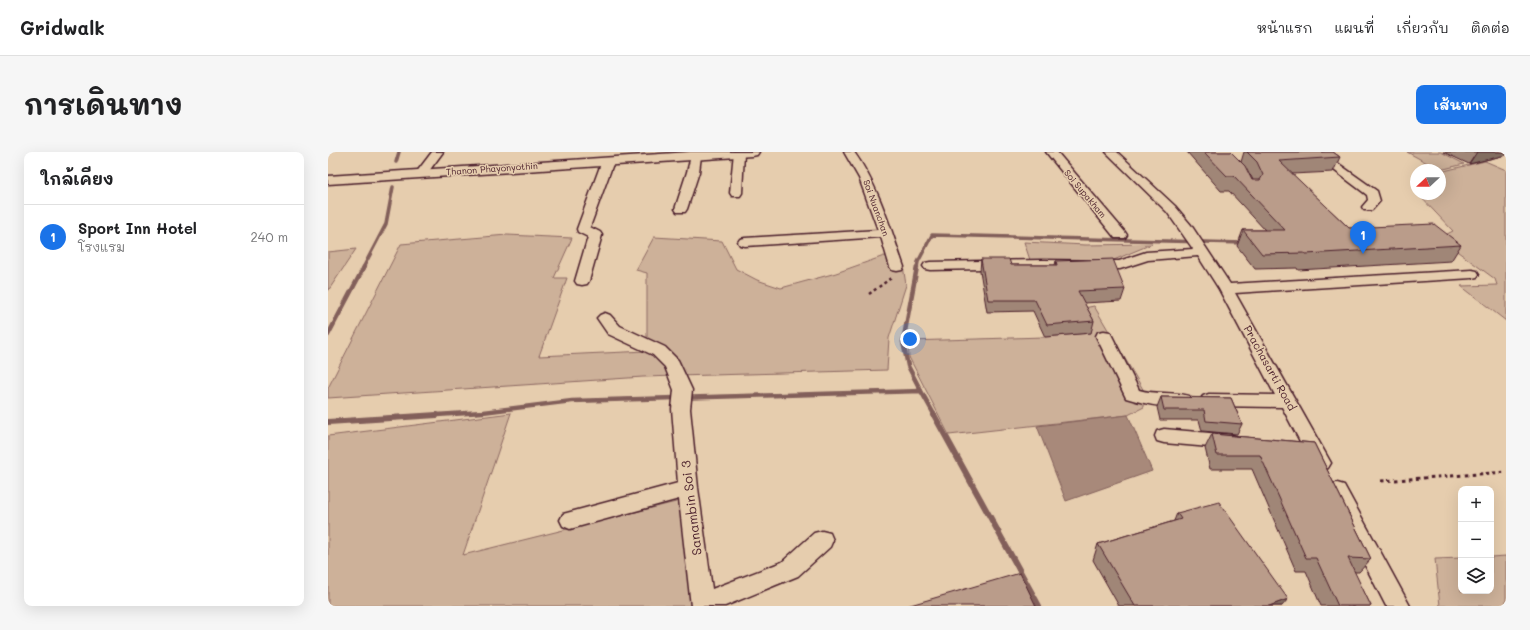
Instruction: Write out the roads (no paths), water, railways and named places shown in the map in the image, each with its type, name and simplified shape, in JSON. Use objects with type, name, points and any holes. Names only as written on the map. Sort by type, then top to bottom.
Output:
[{"type":"main road","name":"Thanon Phayonyothin","points":[[328,180],[746,152]]},
{"type":"street","points":[[422,173],[438,152]]},
{"type":"street","points":[[736,193],[746,152]]},
{"type":"street","name":"Soi Nuanchan","points":[[848,152],[858,164],[872,193],[896,267]]},
{"type":"street","name":"Soi Supakham","points":[[1051,152],[1120,235]]},
{"type":"street","name":"Prachasarti Road","points":[[1111,152],[1171,209],[1198,245],[1226,288],[1314,448],[1398,606]]},
{"type":"street","points":[[1315,152],[1372,194],[1374,201],[1368,207]]},
{"type":"street","points":[[681,209],[693,172],[705,154]]},
{"type":"street","points":[[582,281],[595,235],[583,229],[608,161]]},
{"type":"street","points":[[745,242],[885,233]]},
{"type":"street","points":[[930,266],[1036,264],[1120,265],[1146,256],[1198,245]]},
{"type":"street","points":[[1226,288],[1472,274]]},
{"type":"street","name":"Sanambin Soi 3","points":[[605,318],[614,330],[659,351],[672,364],[683,390],[681,402],[688,488],[703,605]]},
{"type":"street","points":[[1104,336],[1132,394],[1149,400],[1287,401]]},
{"type":"street","points":[[1164,436],[1252,443]]},
{"type":"street","points":[[1294,447],[1314,448]]},
{"type":"street","points":[[570,520],[688,488]]},
{"type":"street","points":[[703,605],[790,569],[822,540]]},
{"type":"waterway","points":[[396,162],[399,152]]},
{"type":"waterway","points":[[363,268],[386,224],[393,187]]},
{"type":"waterway","points":[[917,268],[918,262],[932,235],[1244,243]]},
{"type":"waterway","points":[[328,335],[364,267]]},
{"type":"waterway","points":[[917,267],[903,342],[908,366],[921,391]]},
{"type":"waterway","points":[[421,416],[483,412],[572,401],[921,391]]},
{"type":"waterway","points":[[921,391],[935,416]]},
{"type":"waterway","points":[[328,422],[437,415]]},
{"type":"waterway","points":[[934,415],[1039,606]]},
{"type":"place","name":"Sport Inn Hotel","points":[[1363,254]]}]
